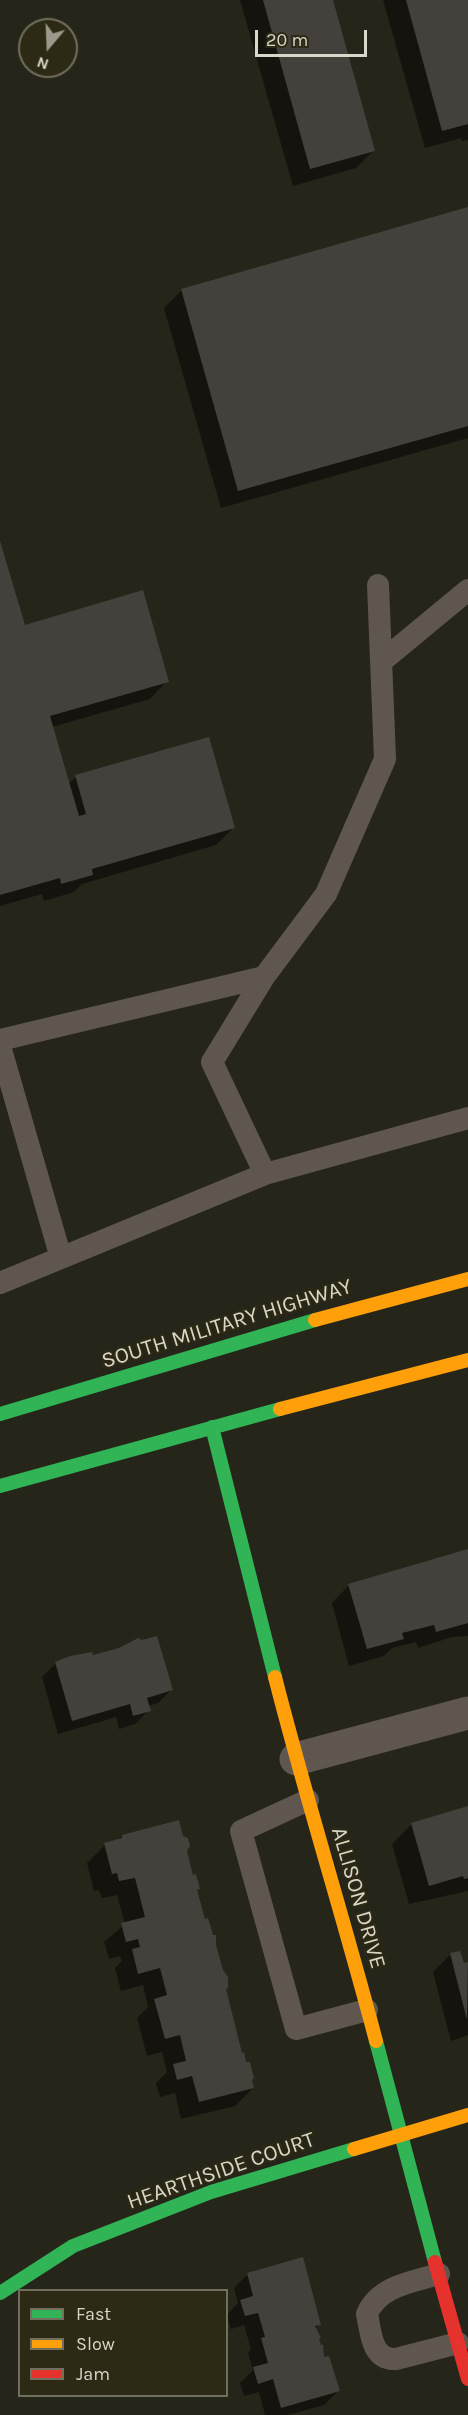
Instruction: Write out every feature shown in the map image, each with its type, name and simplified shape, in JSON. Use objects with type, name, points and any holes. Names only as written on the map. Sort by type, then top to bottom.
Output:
[{"type":"street","name":"SOUTH MILITARY HIGHWAY","points":[[0,1414],[368,1304],[468,1279]]},
{"type":"street","points":[[0,1486],[212,1426],[468,1359]]},
{"type":"street","name":"ALLISON DRIVE","points":[[212,1426],[296,1760],[468,2379]]},
{"type":"street","points":[[296,1760],[468,1713]]},
{"type":"street","name":"HEARTHSIDE COURT","points":[[0,2293],[74,2246],[211,2192],[468,2115]]},
{"type":"lane","points":[[265,1174],[212,1062],[264,977],[326,894],[385,759],[378,585]]},
{"type":"lane","points":[[381,662],[468,590]]},
{"type":"lane","points":[[0,1040],[264,977]]},
{"type":"lane","points":[[0,1046],[61,1258]]},
{"type":"lane","points":[[0,1284],[265,1174],[468,1118]]},
{"type":"lane","points":[[308,1800],[241,1831],[296,2029],[367,2010]]},
{"type":"lane","points":[[439,2274],[391,2289],[377,2296],[367,2314],[375,2348],[380,2356],[396,2359],[458,2343]]},
{"type":"building","points":[[263,0],[333,0],[375,151],[310,169]]},
{"type":"building","points":[[406,0],[468,0],[468,124],[442,131]]},
{"type":"building","points":[[468,207],[468,426],[238,491],[181,289]]},
{"type":"building","points":[[0,541],[25,625],[143,590],[169,682],[50,716],[79,816],[86,814],[75,775],[209,737],[235,828],[92,869],[93,875],[61,884],[60,878],[0,895]]},
{"type":"building","points":[[468,1549],[468,1623],[436,1632],[434,1625],[402,1633],[404,1639],[367,1649],[348,1584]]},
{"type":"building","points":[[157,1636],[173,1690],[147,1698],[151,1711],[133,1716],[130,1704],[72,1721],[55,1662],[70,1656],[92,1652],[93,1655],[119,1648],[138,1638],[142,1640]]},
{"type":"building","points":[[468,1806],[468,1878],[464,1879],[463,1876],[429,1886],[411,1823]]},
{"type":"building","points":[[179,1820],[183,1836],[188,1838],[190,1846],[187,1851],[193,1875],[196,1874],[200,1889],[197,1890],[205,1919],[208,1918],[213,1935],[216,1935],[216,1945],[223,1970],[228,1977],[228,1988],[226,1989],[242,2053],[244,2052],[246,2062],[250,2062],[254,2078],[252,2080],[254,2088],[199,2102],[192,2076],[177,2080],[173,2064],[186,2061],[180,2035],[165,2039],[154,1999],[167,1995],[160,1968],[138,1974],[132,1949],[140,1947],[138,1939],[126,1942],[121,1923],[145,1917],[135,1878],[119,1881],[117,1873],[112,1874],[104,1843],[122,1838],[122,1835]]},
{"type":"building","points":[[460,1951],[464,1963],[468,1962],[467,2020],[450,1953]]},
{"type":"building","points":[[303,2257],[321,2325],[315,2326],[321,2338],[319,2339],[321,2345],[323,2344],[324,2357],[329,2356],[340,2391],[281,2408],[273,2379],[258,2384],[253,2367],[268,2363],[261,2338],[265,2337],[258,2313],[245,2316],[240,2300],[253,2296],[247,2273]]},
{"type":"traffic: fast","points":[[0,1414],[315,1320]]},
{"type":"traffic: fast","points":[[0,1486],[280,1409]]},
{"type":"traffic: fast","points":[[212,1427],[275,1677]]},
{"type":"traffic: fast","points":[[376,2041],[435,2262]]},
{"type":"traffic: fast","points":[[0,2293],[73,2246],[211,2192],[354,2149]]},
{"type":"traffic: slow","points":[[315,1320],[468,1279]]},
{"type":"traffic: slow","points":[[280,1409],[468,1360]]},
{"type":"traffic: slow","points":[[275,1677],[376,2041]]},
{"type":"traffic: slow","points":[[354,2149],[468,2115]]},
{"type":"traffic: jam","points":[[435,2262],[468,2379]]}]
